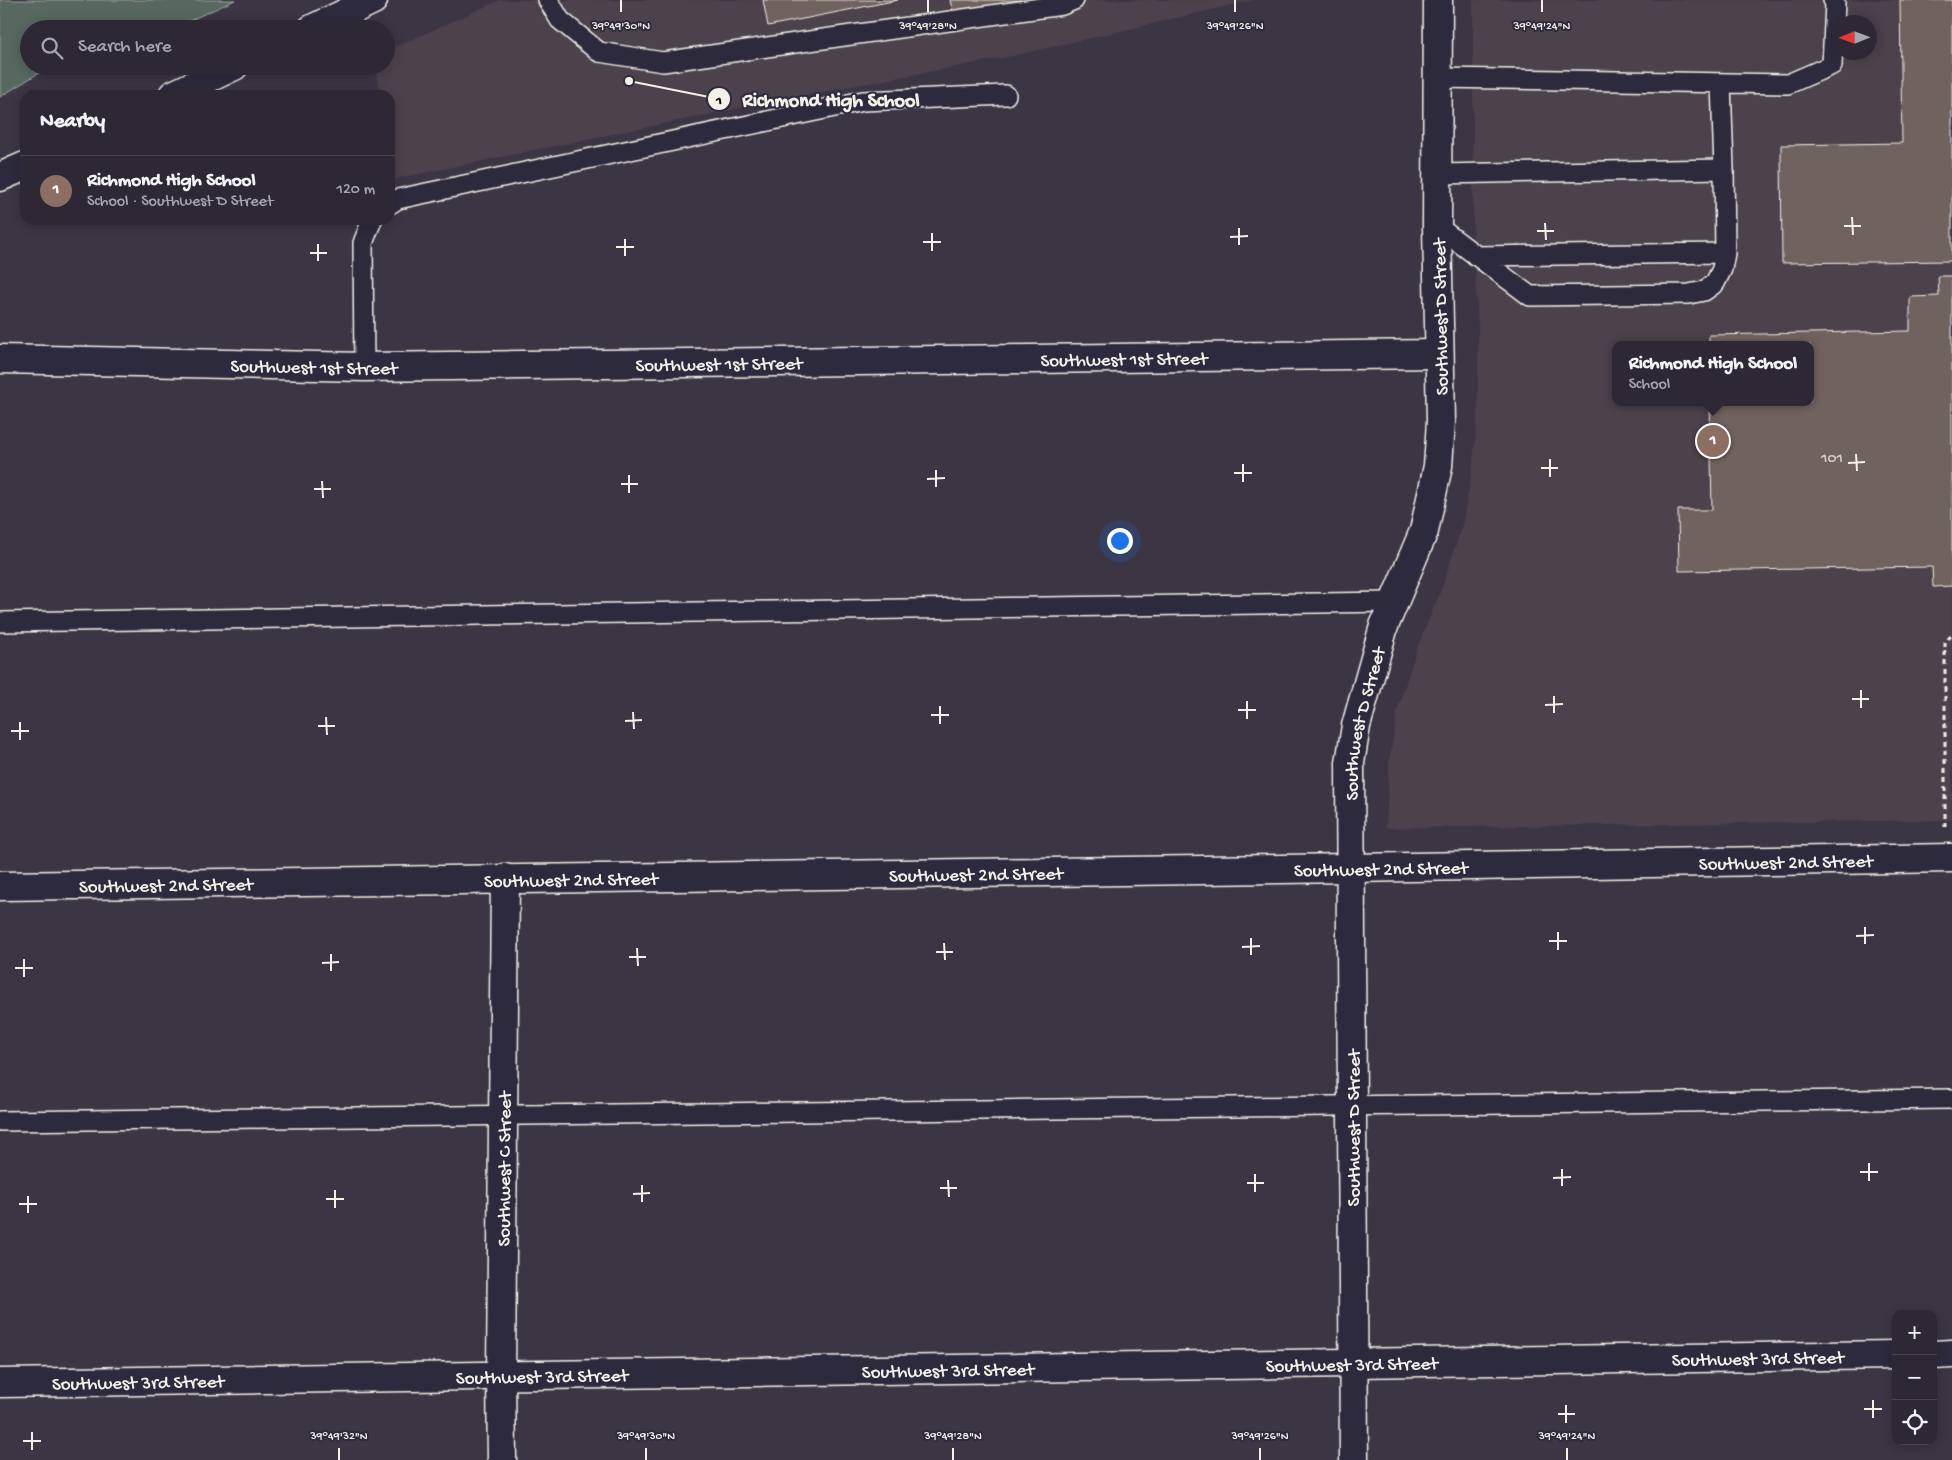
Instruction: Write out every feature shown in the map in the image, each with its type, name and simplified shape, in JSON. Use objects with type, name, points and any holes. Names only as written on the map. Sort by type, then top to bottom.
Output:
[{"type":"street","points":[[331,20],[372,0]]},
{"type":"street","name":"Southwest D Street","points":[[1354,1460],[1350,762],[1356,726],[1384,626],[1424,531],[1438,466],[1441,421],[1438,354],[1437,226],[1438,0]]},
{"type":"street","points":[[184,90],[215,75]]},
{"type":"street","points":[[0,177],[20,168]]},
{"type":"street","name":"Southwest 1st Street","points":[[0,359],[364,368],[1438,354]]},
{"type":"street","name":"Southwest 2nd Street","points":[[0,886],[1950,858]]},
{"type":"street","name":"Southwest C Street","points":[[502,1460],[505,878]]},
{"type":"street","points":[[1937,1355],[1952,1354]]},
{"type":"street","name":"Southwest 3rd Street","points":[[0,1383],[1892,1355]]},
{"type":"lane","points":[[548,0],[560,20],[599,52],[663,62],[1062,5],[1074,0]]},
{"type":"lane","points":[[1438,78],[1788,84],[1832,65],[1835,3],[1833,0]]},
{"type":"lane","points":[[1437,226],[1530,296],[1689,294],[1704,291],[1715,283],[1722,269],[1725,252],[1721,84]]},
{"type":"lane","points":[[395,201],[863,102],[1006,95]]},
{"type":"lane","points":[[1438,174],[1724,170]]},
{"type":"lane","points":[[364,368],[363,243],[370,225]]},
{"type":"lane","points":[[1476,256],[1725,252]]},
{"type":"lane","points":[[0,622],[1394,602]]},
{"type":"lane","points":[[0,1121],[1952,1099]]},
{"type":"path","points":[[1950,858],[1945,824],[1945,642],[1952,635]]},
{"type":"shaded area","points":[[500,0],[1254,0],[1013,56],[789,98],[395,179],[395,90],[379,90],[377,75],[395,75],[395,47]]},
{"type":"shaded area","points":[[1473,0],[1952,0],[1952,820],[1386,828],[1389,763],[1398,708],[1417,648],[1443,585],[1463,522],[1472,471],[1478,410],[1478,326],[1473,231]]},
{"type":"green space","points":[[0,0],[235,0],[191,20],[20,20],[20,75],[35,75],[0,97]]},
{"type":"building","points":[[763,0],[898,0],[768,26]]},
{"type":"building","points":[[950,0],[1021,0],[953,13]]},
{"type":"building","points":[[1900,0],[1952,0],[1952,261],[1782,263],[1781,145],[1902,143]]},
{"type":"building","points":[[1938,276],[1952,276],[1952,586],[1933,587],[1932,567],[1679,571],[1678,510],[1712,510],[1710,406],[1814,406],[1814,341],[1709,341],[1709,335],[1910,331],[1910,297],[1939,296]]},
{"type":"place","name":"Richmond High School","points":[[629,81]]},
{"type":"place","name":"Richmond High School","points":[[1713,441]]}]
